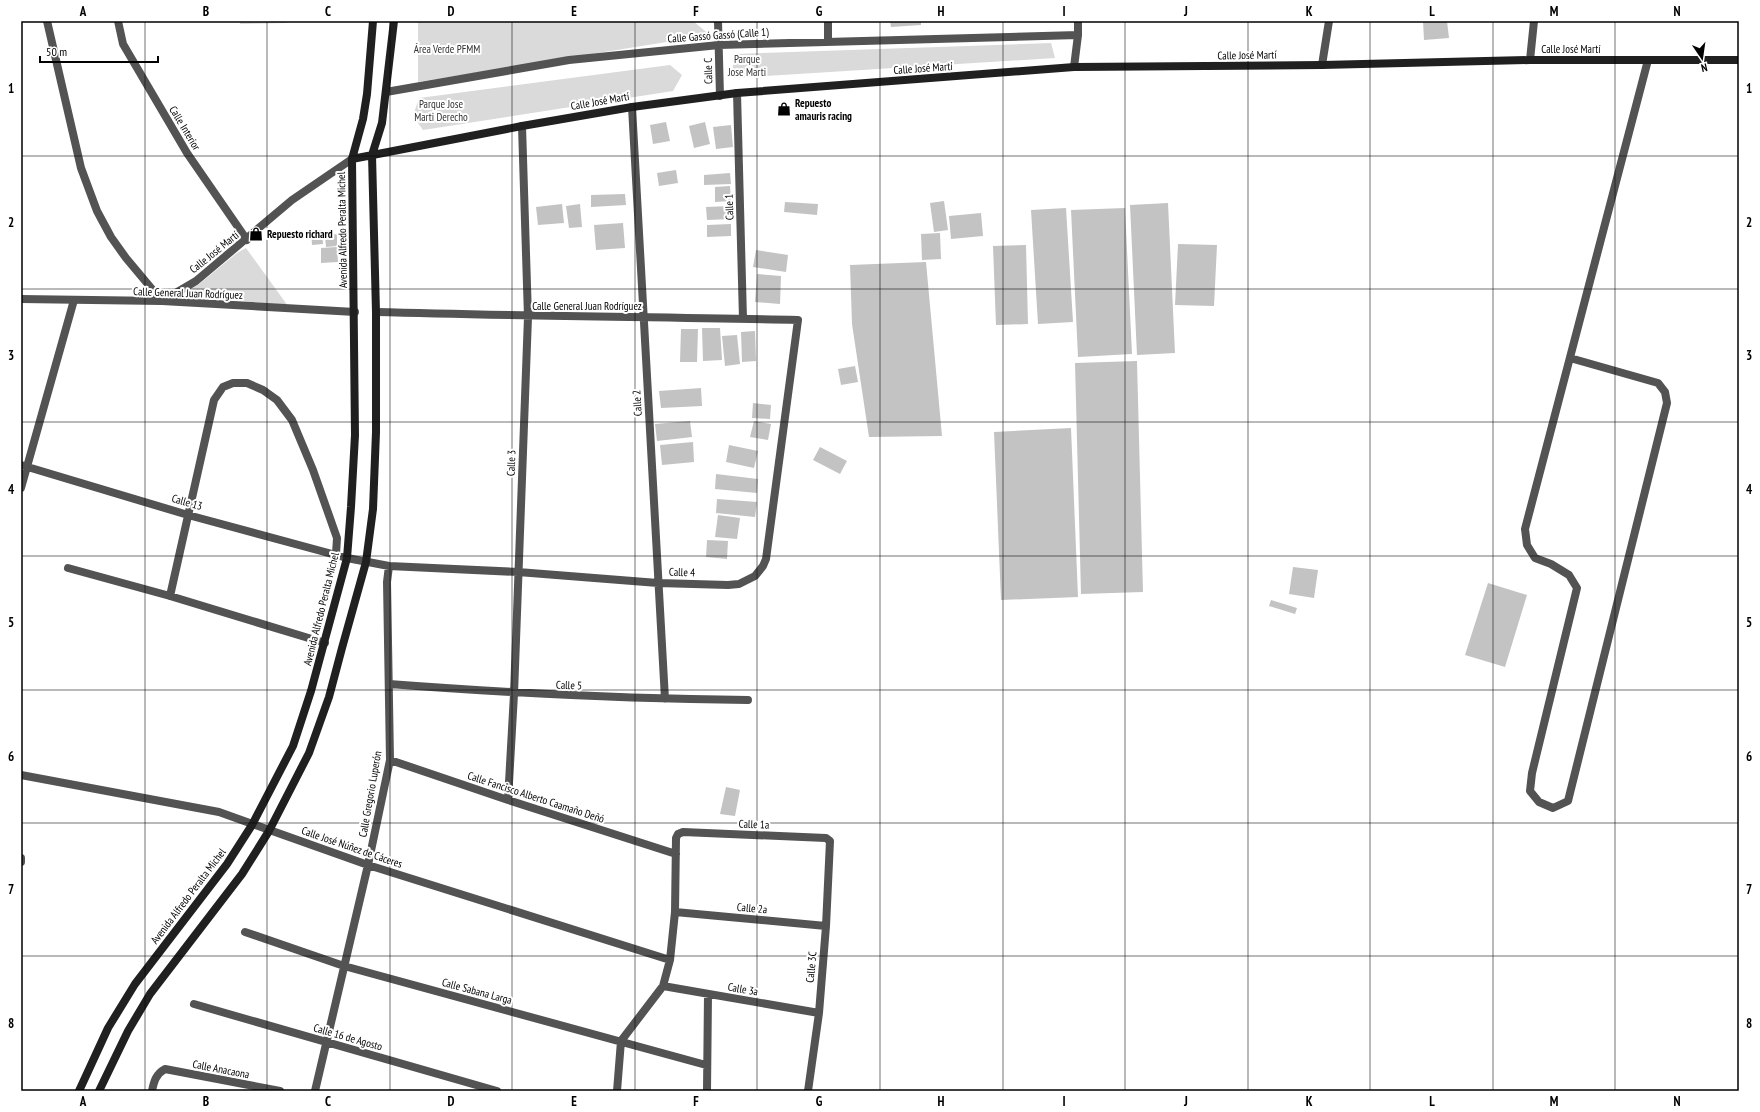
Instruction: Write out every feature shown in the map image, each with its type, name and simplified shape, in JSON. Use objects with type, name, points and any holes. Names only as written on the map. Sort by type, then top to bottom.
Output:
[{"type":"main road","name":"Avenida Alfredo Peralta Michel","points":[[79,1091],[108,1028],[136,984],[227,864],[252,825],[293,746],[325,643],[347,558],[355,435],[352,159],[363,119],[367,94],[373,21]]},
{"type":"main road","points":[[99,1091],[128,1031],[150,994],[242,874],[269,830],[309,753],[329,697],[366,562],[373,509],[376,432],[376,312],[372,155],[382,123],[394,21]]},
{"type":"main road","name":"Calle José Martí","points":[[352,159],[522,126],[632,107],[737,93],[1074,67],[1322,65],[1530,60],[1739,60]]},
{"type":"street","points":[[47,21],[81,168],[96,211],[111,238],[162,301]]},
{"type":"street","name":"Calle Interior","points":[[118,21],[123,44],[187,153],[247,240]]},
{"type":"street","name":"Calle C","points":[[718,21],[720,96]]},
{"type":"street","points":[[828,21],[828,41]]},
{"type":"street","points":[[1074,67],[1078,35],[1078,21]]},
{"type":"street","points":[[1322,65],[1329,21]]},
{"type":"street","points":[[1530,60],[1534,21]]},
{"type":"street","name":"Calle Gassó Gassó (Calle 1)","points":[[386,92],[569,60],[719,45],[1078,35]]},
{"type":"street","points":[[1570,358],[1658,383],[1665,392],[1667,403],[1568,801],[1552,808],[1539,802],[1530,791],[1532,773],[1577,588],[1569,575],[1551,564],[1535,558],[1528,545],[1525,529],[1648,60]]},
{"type":"street","name":"Calle 1","points":[[737,93],[743,319]]},
{"type":"street","name":"Calle 2","points":[[632,107],[665,699]]},
{"type":"street","name":"Calle 3","points":[[508,800],[514,694],[528,317],[522,126]]},
{"type":"street","name":"Calle José Martí","points":[[162,301],[196,281],[247,240],[292,200],[352,159]]},
{"type":"street","name":"Calle General Juan Rodríguez","points":[[21,299],[162,301],[354,312]]},
{"type":"street","points":[[21,488],[25,466],[74,300]]},
{"type":"street","name":"Calle General Juan Rodríguez","points":[[376,312],[528,317],[644,317],[798,320]]},
{"type":"street","name":"Calle 4","points":[[347,558],[389,566],[518,572],[658,583],[728,585],[739,584],[755,576],[763,566],[767,552],[798,320]]},
{"type":"street","points":[[170,596],[214,400],[223,387],[233,383],[247,383],[263,390],[277,400],[292,420],[313,470],[337,538],[336,554]]},
{"type":"street","name":"Calle 13","points":[[25,466],[188,514],[347,558]]},
{"type":"street","name":"Calle Gregorio Luperón","points":[[315,1091],[368,865],[390,760],[387,582],[389,566]]},
{"type":"street","points":[[68,568],[170,596],[325,643]]},
{"type":"street","name":"Calle 5","points":[[389,684],[514,694],[748,700]]},
{"type":"street","name":"Calle Fancisco Alberto Caamaño Deñó","points":[[390,760],[676,854]]},
{"type":"street","name":"Calle José Núñez de Cáceres","points":[[21,775],[219,812],[368,865],[670,960]]},
{"type":"street","name":"Calle 1a","points":[[676,854],[676,838],[678,834],[683,832],[826,838],[829,839],[831,844]]},
{"type":"street","name":"Calle 3C","points":[[808,1091],[819,1013],[831,844]]},
{"type":"street","points":[[617,1091],[621,1041],[663,986],[670,960],[676,912],[676,854]]},
{"type":"street","name":"Calle 2a","points":[[676,912],[826,926]]},
{"type":"street","name":"Calle Sabana Larga","points":[[245,932],[344,966],[706,1065]]},
{"type":"street","name":"Calle 3a","points":[[663,986],[819,1013]]},
{"type":"street","points":[[707,1091],[706,1065],[708,994]]},
{"type":"street","name":"Calle 16 de Agosto","points":[[194,1004],[497,1091]]},
{"type":"street","name":"Calle Anacaona","points":[[152,1091],[154,1080],[158,1073],[165,1069],[280,1091]]},
{"type":"green space","points":[[240,21],[287,21],[287,23],[240,24]]},
{"type":"green space","name":"Área Verde PFMM","points":[[418,21],[693,21],[710,35],[418,82]]},
{"type":"green space","name":"Parque Jose Marti","points":[[1051,43],[1055,58],[732,78],[734,54]]},
{"type":"green space","name":"Parque Jose Marti Derecho","points":[[670,65],[682,75],[673,91],[423,130],[413,116],[419,98]]},
{"type":"green space","points":[[246,248],[288,306],[180,294],[198,285],[237,253]]},
{"type":"building","points":[[890,21],[921,21],[921,25],[891,27]]},
{"type":"building","points":[[1423,21],[1447,21],[1449,38],[1424,40]]},
{"type":"building","points":[[666,122],[670,141],[653,144],[650,125]]},
{"type":"building","points":[[705,122],[710,144],[694,148],[689,126]]},
{"type":"building","points":[[731,125],[733,147],[716,149],[713,127]]},
{"type":"building","points":[[676,170],[678,183],[659,186],[657,173]]},
{"type":"building","points":[[730,173],[731,184],[704,185],[704,175]]},
{"type":"building","points":[[730,186],[731,201],[715,202],[715,187]]},
{"type":"building","points":[[625,194],[626,205],[591,207],[591,195]]},
{"type":"building","points":[[944,201],[948,230],[934,232],[930,203]]},
{"type":"building","points":[[785,202],[818,204],[817,215],[784,212]]},
{"type":"building","points":[[1168,203],[1175,353],[1137,355],[1130,205]]},
{"type":"building","points":[[562,204],[564,223],[538,225],[536,207]]},
{"type":"building","points":[[580,204],[582,227],[569,228],[566,206]]},
{"type":"building","points":[[730,206],[731,219],[707,220],[706,207]]},
{"type":"building","points":[[1066,208],[1073,322],[1038,324],[1031,210]]},
{"type":"building","points":[[1125,208],[1132,354],[1078,357],[1071,210]]},
{"type":"building","points":[[981,213],[983,236],[951,239],[949,216]]},
{"type":"building","points":[[623,223],[625,248],[596,250],[594,225]]},
{"type":"building","points":[[731,224],[731,236],[707,237],[707,225]]},
{"type":"building","points":[[311,230],[322,230],[323,244],[312,245]]},
{"type":"building","points":[[940,233],[941,259],[922,260],[921,234]]},
{"type":"building","points":[[337,234],[337,246],[326,247],[325,235]]},
{"type":"building","points":[[1178,244],[1217,245],[1214,306],[1175,305]]},
{"type":"building","points":[[1026,245],[1028,324],[996,325],[993,246]]},
{"type":"building","points":[[337,247],[338,262],[321,263],[321,248]]},
{"type":"building","points":[[756,250],[788,255],[786,272],[753,267]]},
{"type":"building","points":[[926,262],[942,436],[869,437],[852,324],[850,265]]},
{"type":"building","points":[[757,274],[781,276],[780,304],[755,302]]},
{"type":"building","points":[[702,328],[720,328],[722,360],[703,361]]},
{"type":"building","points":[[681,329],[698,329],[697,362],[680,362]]},
{"type":"building","points":[[755,331],[756,361],[742,362],[741,332]]},
{"type":"building","points":[[737,335],[740,364],[725,366],[722,336]]},
{"type":"building","points":[[1137,361],[1143,592],[1081,594],[1075,363]]},
{"type":"building","points":[[855,366],[858,382],[841,385],[838,369]]},
{"type":"building","points":[[701,388],[702,406],[661,408],[659,391]]},
{"type":"building","points":[[753,403],[771,405],[770,419],[752,418]]},
{"type":"building","points":[[690,421],[692,437],[657,441],[655,424]]},
{"type":"building","points":[[754,421],[771,424],[768,440],[750,437]]},
{"type":"building","points":[[1071,428],[1078,597],[1001,600],[994,432]]},
{"type":"building","points":[[693,442],[694,462],[662,465],[660,445]]},
{"type":"building","points":[[729,445],[758,451],[754,468],[726,462]]},
{"type":"building","points":[[820,447],[847,461],[840,474],[813,460]]},
{"type":"building","points":[[716,474],[758,479],[757,493],[715,489]]},
{"type":"building","points":[[717,499],[757,502],[755,517],[716,513]]},
{"type":"building","points":[[718,515],[740,518],[737,539],[715,537]]},
{"type":"building","points":[[707,540],[728,541],[727,559],[706,557]]},
{"type":"building","points":[[1293,567],[1318,570],[1314,598],[1289,594]]},
{"type":"building","points":[[1488,583],[1527,595],[1505,667],[1465,655]]},
{"type":"building","points":[[1271,600],[1297,608],[1295,614],[1269,606]]},
{"type":"building","points":[[726,787],[740,790],[735,816],[720,814]]},
{"type":"place","name":"Repuesto amauris racing","points":[[784,109]]},
{"type":"place","name":"Repuesto richard","points":[[256,234]]}]
